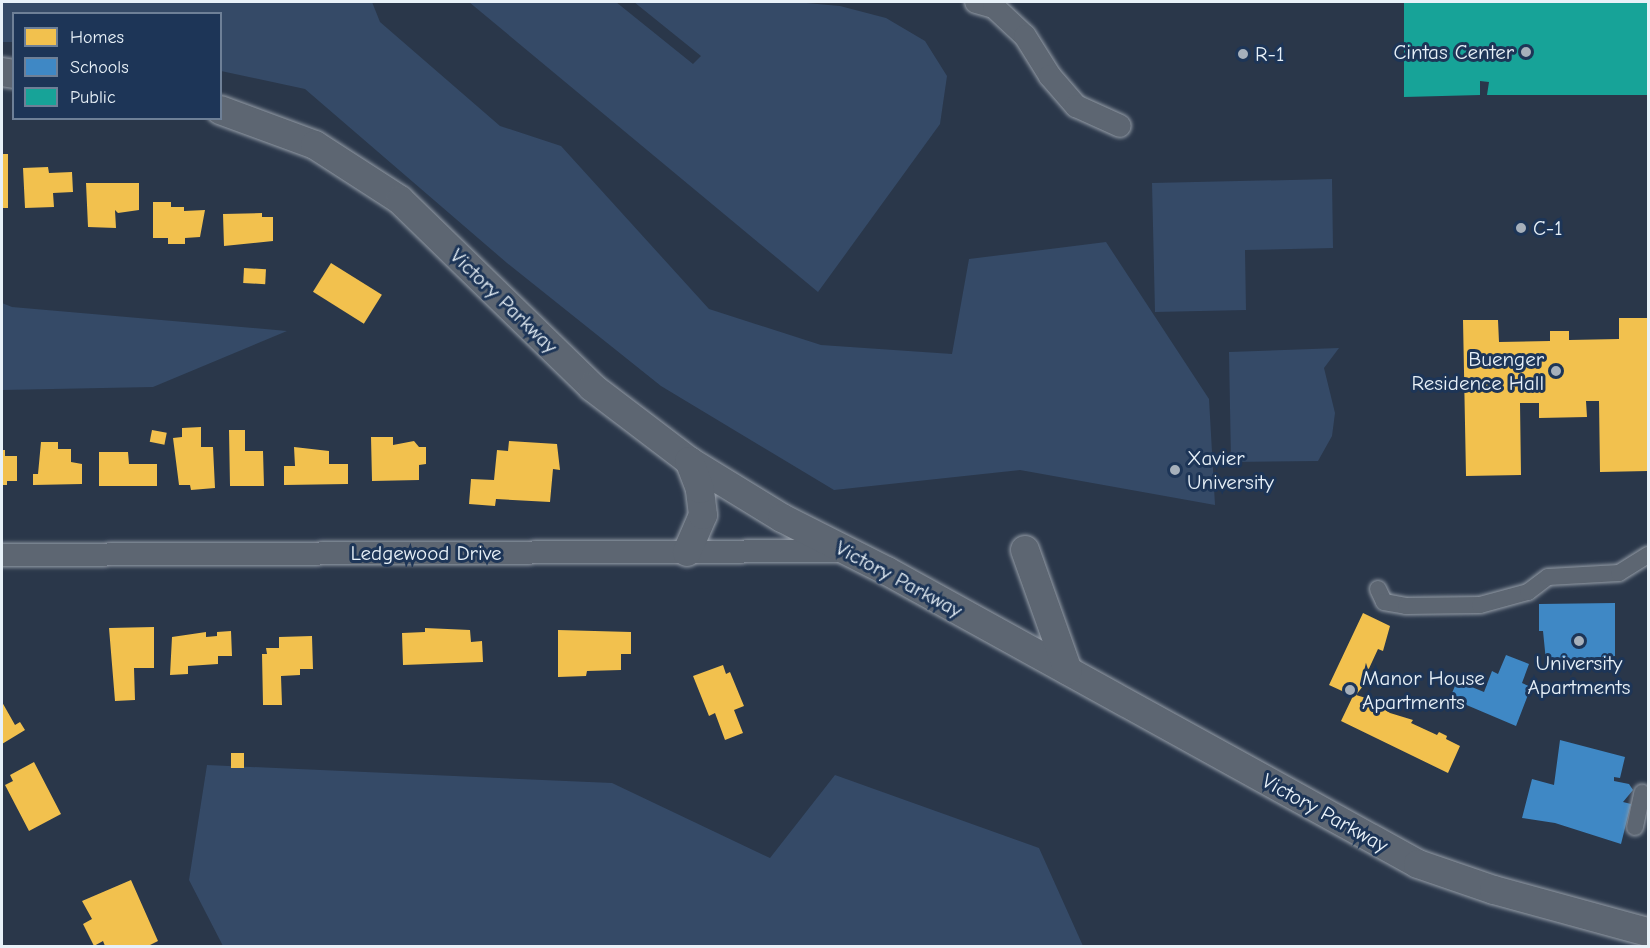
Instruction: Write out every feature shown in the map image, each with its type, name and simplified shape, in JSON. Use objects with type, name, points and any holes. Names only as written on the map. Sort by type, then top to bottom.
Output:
[{"type":"street","points":[[976,2],[994,7],[1025,36],[1050,76],[1076,106],[1120,126]]},
{"type":"street","name":"Victory Parkway","points":[[222,111],[263,123],[315,145],[400,200],[592,387],[689,461],[782,518],[851,551],[1418,864],[1499,891],[1648,932]]},
{"type":"street","points":[[687,552],[703,515],[700,489],[689,461]]},
{"type":"street","points":[[1024,550],[1068,671]]},
{"type":"street","name":"Ledgewood Drive","points":[[2,555],[851,551]]},
{"type":"street","points":[[1378,589],[1384,602],[1406,606],[1480,605],[1528,592],[1548,577],[1619,573],[1648,555]]},
{"type":"street","points":[[1635,827],[1642,793]]},
{"type":"shaded area","points":[[2,2],[372,2],[380,22],[500,126],[561,146],[709,309],[821,345],[952,354],[969,259],[1106,242],[1209,399],[1215,505],[1020,470],[834,490],[661,386],[507,263],[305,89],[222,71],[222,12],[12,12],[12,42],[2,42]]},
{"type":"shaded area","points":[[469,2],[616,2],[693,64],[701,56],[634,2],[795,2],[840,6],[886,18],[925,41],[947,76],[940,124],[818,292]]},
{"type":"shaded area","points":[[1332,179],[1333,248],[1245,250],[1246,310],[1155,312],[1152,183]]},
{"type":"shaded area","points":[[2,303],[12,307],[287,331],[153,387],[2,390]]},
{"type":"shaded area","points":[[1339,348],[1324,368],[1335,413],[1332,436],[1318,461],[1231,462],[1229,352]]},
{"type":"shaded area","points":[[207,765],[612,783],[770,858],[835,775],[1039,848],[1083,946],[223,946],[189,880]]},
{"type":"building: Homes","points":[[2,154],[8,154],[8,208],[2,208]]},
{"type":"building: Homes","points":[[48,167],[49,173],[72,172],[73,192],[53,193],[54,207],[25,208],[23,168]]},
{"type":"building: Homes","points":[[86,183],[139,183],[139,210],[118,213],[115,210],[116,228],[88,227]]},
{"type":"building: Homes","points":[[153,202],[171,202],[171,207],[184,207],[184,211],[205,210],[200,237],[185,238],[185,244],[168,244],[168,238],[153,238]]},
{"type":"building: Homes","points":[[262,213],[262,217],[273,217],[273,241],[224,246],[223,214]]},
{"type":"building: Homes","points":[[331,263],[382,295],[364,324],[313,292]]},
{"type":"building: Homes","points":[[244,268],[266,269],[265,284],[243,283]]},
{"type":"building: Homes","name":"Buenger Residence Hall","points":[[1619,318],[1648,318],[1648,471],[1600,472],[1599,401],[1586,401],[1587,417],[1539,418],[1539,403],[1520,403],[1521,475],[1466,476],[1463,320],[1498,320],[1499,342],[1550,341],[1550,331],[1569,331],[1569,340],[1619,339]]},
{"type":"building: Homes","points":[[201,427],[201,447],[213,447],[215,488],[191,490],[190,485],[179,485],[173,438],[182,437],[182,428]]},
{"type":"building: Homes","points":[[152,430],[167,433],[164,445],[150,442]]},
{"type":"building: Homes","points":[[229,430],[245,430],[245,451],[263,451],[264,486],[230,486]]},
{"type":"building: Homes","points":[[371,437],[393,437],[393,445],[414,441],[419,447],[426,447],[426,464],[419,465],[419,480],[372,481]]},
{"type":"building: Homes","points":[[509,441],[557,444],[560,470],[553,469],[550,502],[496,499],[495,506],[469,504],[471,479],[494,480],[497,450],[508,451]]},
{"type":"building: Homes","points":[[41,442],[58,442],[58,449],[71,449],[71,462],[82,464],[82,484],[33,485],[33,474],[38,474]]},
{"type":"building: Homes","points":[[294,447],[329,451],[329,464],[348,464],[348,484],[284,485],[284,466],[295,466]]},
{"type":"building: Homes","points":[[2,450],[5,450],[5,456],[17,456],[17,481],[7,481],[7,485],[2,485]]},
{"type":"building: Homes","points":[[99,452],[128,452],[129,464],[157,464],[157,486],[99,486]]},
{"type":"building: Homes","name":"Manor House Apartments","points":[[1363,613],[1390,626],[1383,651],[1378,649],[1366,675],[1370,677],[1356,695],[1379,702],[1377,705],[1390,713],[1413,720],[1411,723],[1437,735],[1439,732],[1447,736],[1446,739],[1460,746],[1448,773],[1341,721],[1353,696],[1329,685]]},
{"type":"building: Homes","points":[[154,627],[154,668],[134,668],[135,700],[115,701],[109,628]]},
{"type":"building: Homes","points":[[425,628],[470,630],[471,642],[482,641],[483,662],[403,665],[402,633],[425,632]]},
{"type":"building: Homes","points":[[558,630],[631,632],[631,654],[621,654],[621,670],[587,671],[586,676],[558,677]]},
{"type":"building: Homes","points":[[231,631],[232,656],[218,656],[218,664],[188,666],[188,674],[170,675],[172,637],[206,632],[206,637],[217,636],[217,632]]},
{"type":"building: Homes","points":[[312,636],[313,669],[300,669],[300,675],[281,676],[282,705],[263,705],[262,654],[267,654],[266,648],[279,648],[279,637]]},
{"type":"building: Homes","points":[[723,665],[726,674],[730,672],[744,706],[734,710],[743,733],[725,740],[715,713],[709,716],[693,676]]},
{"type":"building: Homes","points":[[2,702],[15,725],[20,722],[25,730],[2,744]]},
{"type":"building: Homes","points":[[231,753],[244,753],[244,768],[231,768]]},
{"type":"building: Homes","points":[[34,762],[61,814],[29,831],[5,785],[13,781],[10,775]]},
{"type":"building: Homes","points":[[131,880],[158,941],[148,946],[105,946],[103,941],[94,946],[83,924],[92,919],[82,901]]},
{"type":"building: Schools","name":"University Apartments","points":[[1615,603],[1615,656],[1546,661],[1543,631],[1539,631],[1539,604]]},
{"type":"building: Schools","points":[[1506,655],[1529,664],[1522,683],[1531,687],[1516,726],[1450,698],[1457,681],[1484,692],[1492,671],[1498,674]]},
{"type":"building: Schools","points":[[1560,740],[1625,757],[1620,778],[1614,777],[1614,781],[1629,784],[1633,790],[1623,802],[1631,804],[1621,844],[1555,823],[1522,818],[1532,779],[1554,785]]},
{"type":"building: Public","name":"Cintas Center","points":[[1404,2],[1648,2],[1648,95],[1487,95],[1489,82],[1480,81],[1480,95],[1404,97]]},
{"type":"place","name":"Cintas Center","points":[[1526,52]]},
{"type":"place","name":"R-1","points":[[1243,54]]},
{"type":"place","name":"C-1","points":[[1521,228]]},
{"type":"place","name":"Buenger Residence Hall","points":[[1556,371]]},
{"type":"place","name":"Xavier University","points":[[1175,470]]},
{"type":"place","name":"University Apartments","points":[[1579,641]]},
{"type":"place","name":"Manor House Apartments","points":[[1350,690]]}]
